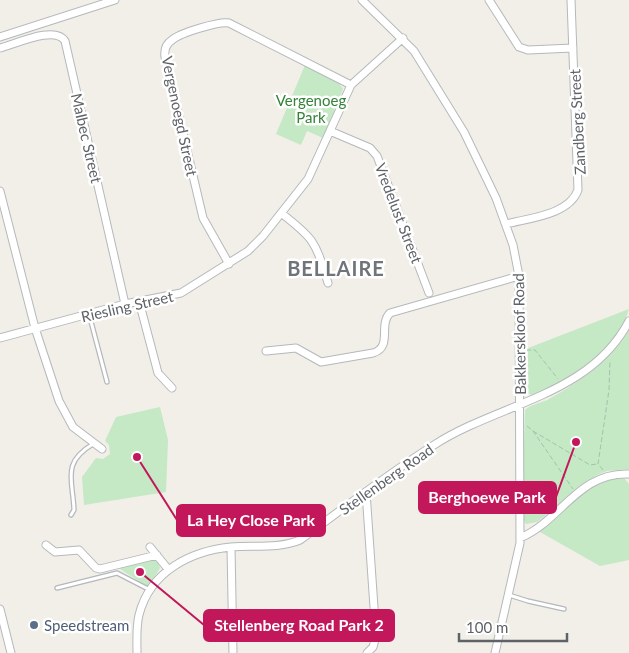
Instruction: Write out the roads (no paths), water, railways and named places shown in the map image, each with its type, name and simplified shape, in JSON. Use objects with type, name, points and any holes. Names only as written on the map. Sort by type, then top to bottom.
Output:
[{"type":"street","points":[[0,37],[115,0]]},
{"type":"street","name":"Bakkerskloof Road","points":[[362,0],[403,38],[414,51],[464,132],[485,173],[506,224],[517,259],[520,349],[520,538],[495,653]]},
{"type":"street","points":[[489,0],[519,47],[528,50],[573,48]]},
{"type":"street","name":"Zandberg Street","points":[[506,224],[561,208],[576,197],[579,181],[571,0]]},
{"type":"street","name":"Vergenoegd Street","points":[[229,264],[202,218],[165,58],[168,43],[177,36],[219,23],[229,22],[351,85]]},
{"type":"street","name":"Malbec Street","points":[[0,48],[50,34],[57,34],[65,42],[125,304]]},
{"type":"street","name":"Riesling Street","points":[[0,338],[125,304],[181,293],[229,264],[255,245],[308,179],[351,85],[403,38]]},
{"type":"street","name":"Vredelust Street","points":[[330,131],[370,148],[377,156],[429,293]]},
{"type":"street","points":[[0,191],[35,328],[52,383],[64,412],[78,432],[102,449]]},
{"type":"street","points":[[281,213],[311,238],[316,245],[328,283]]},
{"type":"street","points":[[266,351],[296,348],[321,362],[373,354],[378,352],[383,346],[385,320],[390,314],[519,276]]},
{"type":"street","points":[[139,302],[158,373],[172,388]]},
{"type":"street","name":"Stellenberg Road","points":[[137,653],[139,616],[151,591],[168,569],[179,561],[231,547],[280,545],[300,540],[435,444],[520,404],[548,394],[563,385],[605,355],[629,321]]},
{"type":"street","points":[[520,538],[533,530],[577,494],[606,475],[629,474]]},
{"type":"street","points":[[366,492],[376,636],[373,647],[367,653]]},
{"type":"street","points":[[46,545],[55,552],[79,550],[100,570],[157,555]]},
{"type":"street","points":[[150,547],[168,569]]},
{"type":"street","points":[[231,547],[233,653]]},
{"type":"street","points":[[0,609],[11,653]]},
{"type":"lane","points":[[89,314],[107,382]]},
{"type":"lane","points":[[70,515],[74,510],[71,486],[73,464],[78,454],[94,444]]},
{"type":"lane","points":[[57,588],[117,572],[151,591]]},
{"type":"lane","points":[[509,595],[564,609]]},
{"type":"place","name":"Berghoewe Park","points":[[576,442]]},
{"type":"place","name":"La Hey Close Park","points":[[137,457]]},
{"type":"place","name":"Stellenberg Road Park 2","points":[[140,572]]},
{"type":"place","name":"Speedstream","points":[[34,625]]},
{"type":"district","name":"BELLAIRE","points":[[336,268]]},
{"type":"park label","name":"Vergenoeg Park","points":[[311,108]]}]
